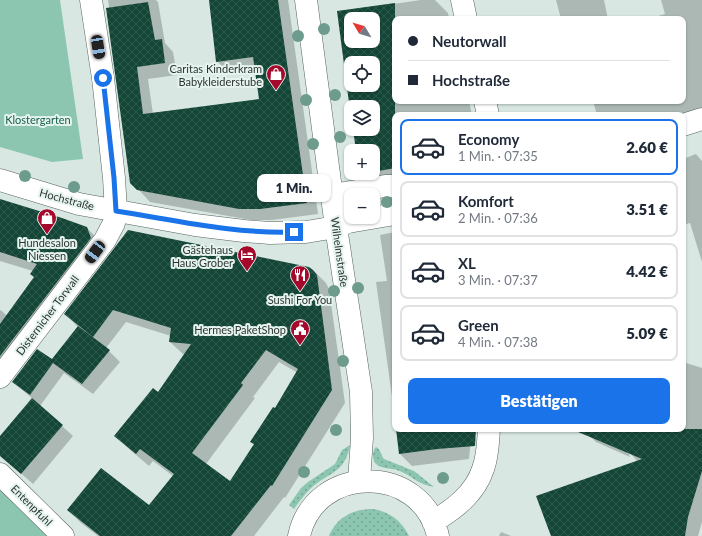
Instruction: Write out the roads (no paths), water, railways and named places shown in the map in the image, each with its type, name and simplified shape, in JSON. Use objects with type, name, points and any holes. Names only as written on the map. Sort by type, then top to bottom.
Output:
[{"type":"street","points":[[92,0],[104,86],[116,211]]},
{"type":"street","name":"Wilhelmstraße","points":[[306,0],[333,195],[336,227],[361,392],[362,438],[359,481]]},
{"type":"street","points":[[462,0],[465,16]]},
{"type":"street","points":[[686,124],[702,119]]},
{"type":"street","name":"Hochstraße","points":[[0,180],[79,204],[195,225],[257,232],[306,232],[336,227],[348,222],[392,215]]},
{"type":"street","points":[[333,195],[392,186]]},
{"type":"street","name":"Disternicher Torwall","points":[[0,377],[105,240],[114,223],[116,211]]},
{"type":"street","points":[[299,536],[304,520],[318,501],[337,488],[359,481],[382,481],[403,489],[421,503],[428,512],[436,529],[466,498],[478,483],[484,469],[489,432]]},
{"type":"street","name":"Entenpfuhl","points":[[0,474],[63,536]]},
{"type":"place","name":"Caritas Kinderkram Babykleiderstube","points":[[276,91]]},
{"type":"place","name":"Hundesalon Niessen","points":[[47,235]]},
{"type":"place","name":"Gästehaus Haus Grober","points":[[247,272]]},
{"type":"place","name":"Sushi For You","points":[[300,292]]},
{"type":"place","name":"Hermes PaketShop","points":[[300,346]]},
{"type":"park label","name":"Klostergarten","points":[[38,119]]}]
